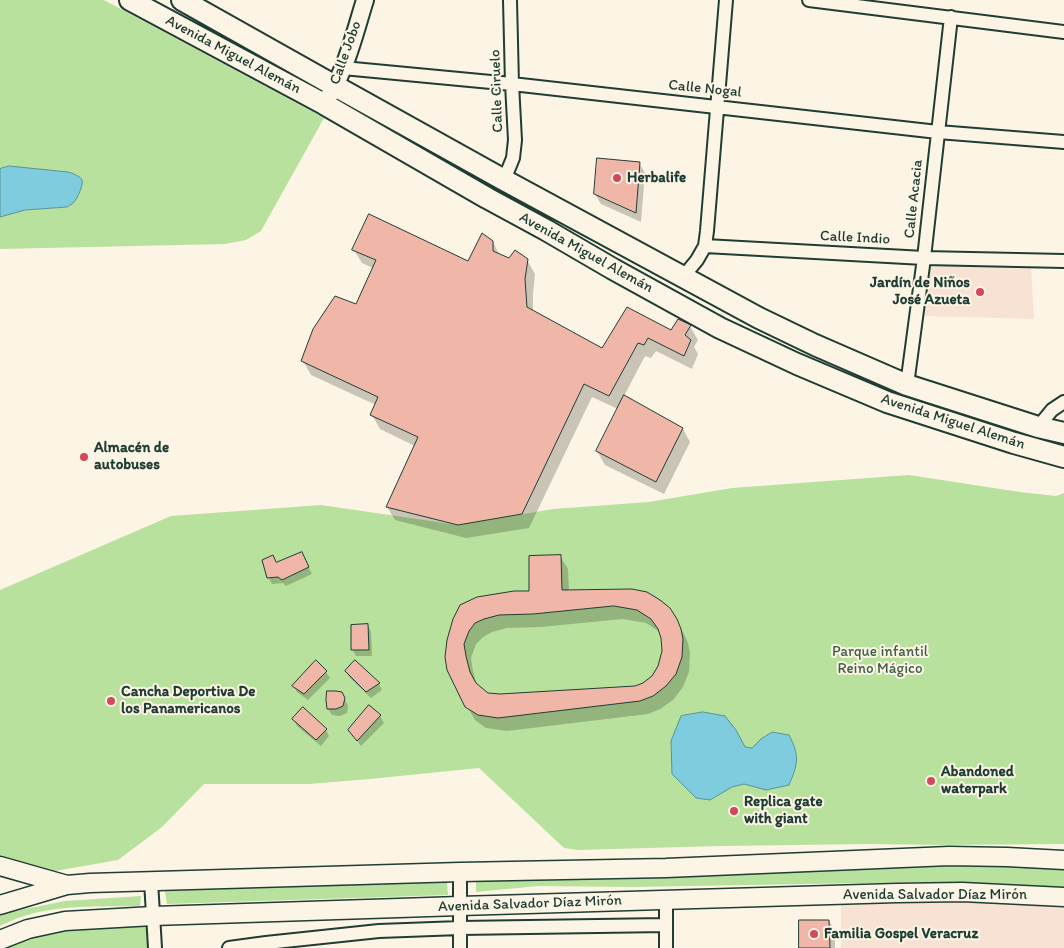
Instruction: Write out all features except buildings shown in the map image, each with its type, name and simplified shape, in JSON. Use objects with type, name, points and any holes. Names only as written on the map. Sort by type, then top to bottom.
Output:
[{"type":"main road","name":"Avenida Miguel Alemán","points":[[130,0],[324,104],[613,270],[720,328],[797,364],[887,402],[1064,457]]},
{"type":"main road","name":"Avenida Miguel Alemán","points":[[182,0],[339,77],[504,180],[759,318],[815,346],[907,384],[1064,433]]},
{"type":"main road","points":[[0,905],[68,885],[90,883],[666,868],[949,856],[1007,856],[1064,860]]},
{"type":"main road","points":[[0,866],[68,885]]},
{"type":"main road","points":[[0,875],[13,878],[34,876]]},
{"type":"main road","name":"Avenida Salvador Díaz Mirón","points":[[0,940],[28,929],[65,921],[153,916],[962,892],[1064,897]]},
{"type":"street","name":"Calle Jobo","points":[[324,104],[339,77],[365,0]]},
{"type":"street","name":"Calle Ciruelo","points":[[504,180],[513,158],[515,140],[510,0]]},
{"type":"street","points":[[684,277],[705,246],[726,0]]},
{"type":"street","points":[[809,0],[1064,32]]},
{"type":"street","name":"Calle Acacia","points":[[907,384],[924,258],[951,17]]},
{"type":"street","name":"Calle Nogal","points":[[339,77],[512,84],[938,132],[1064,142]]},
{"type":"street","name":"Calle Indio","points":[[705,246],[924,258],[1064,261]]},
{"type":"street","points":[[1038,426],[1052,410],[1064,402]]},
{"type":"street","points":[[460,872],[460,948]]},
{"type":"street","points":[[151,882],[155,948]]},
{"type":"street","points":[[666,900],[666,948]]},
{"type":"street","name":"Avenida Salvador Díaz Mirón","points":[[229,948],[379,931],[666,925]]},
{"type":"shaded area","name":"Jardín de Niños José Azueta","points":[[930,267],[1031,267],[1034,319],[924,316]]},
{"type":"shaded area","points":[[999,900],[1064,905],[1064,948],[841,948],[841,905]]},
{"type":"green space","points":[[0,0],[104,0],[324,118],[261,231],[246,240],[225,244],[0,249],[0,217],[25,210],[67,207],[75,200],[82,186],[68,172],[16,167],[0,169]]},
{"type":"green space","name":"Parque infantil Reino Mágico","points":[[909,475],[1020,492],[1056,496],[1064,493],[1064,844],[869,844],[578,850],[564,848],[479,768],[309,784],[204,784],[162,827],[118,860],[38,874],[0,859],[0,590],[171,516],[321,505],[458,525],[553,509],[649,502],[732,488]]},
{"type":"green space","points":[[920,862],[1064,865],[1064,887],[931,882],[633,887],[538,886],[476,892],[476,879]]},
{"type":"green space","points":[[447,882],[448,895],[167,904],[165,891]]},
{"type":"green space","points":[[141,896],[140,906],[80,907],[50,910],[18,918],[0,926],[0,914],[65,901]]},
{"type":"green space","points":[[121,922],[147,927],[149,948],[0,948],[0,945],[71,925]]},
{"type":"water","points":[[9,166],[70,172],[82,180],[81,188],[75,200],[67,207],[25,210],[0,217],[0,169]]},
{"type":"water","points":[[703,712],[725,716],[736,730],[745,747],[752,748],[772,732],[789,735],[795,749],[796,765],[789,785],[766,790],[744,784],[732,787],[710,800],[696,798],[672,774],[671,741],[681,716]]},
{"type":"place","name":"Herbalife","points":[[617,178]]},
{"type":"place","name":"Jardín de Niños José Azueta","points":[[980,292]]},
{"type":"place","name":"Almacén de autobuses","points":[[84,457]]},
{"type":"place","name":"Cancha Deportiva De los Panamericanos","points":[[111,701]]},
{"type":"place","name":"Abandoned waterpark","points":[[931,781]]},
{"type":"place","name":"Replica gate with giant","points":[[734,811]]},
{"type":"place","name":"Familia Gospel Veracruz","points":[[814,934]]}]
